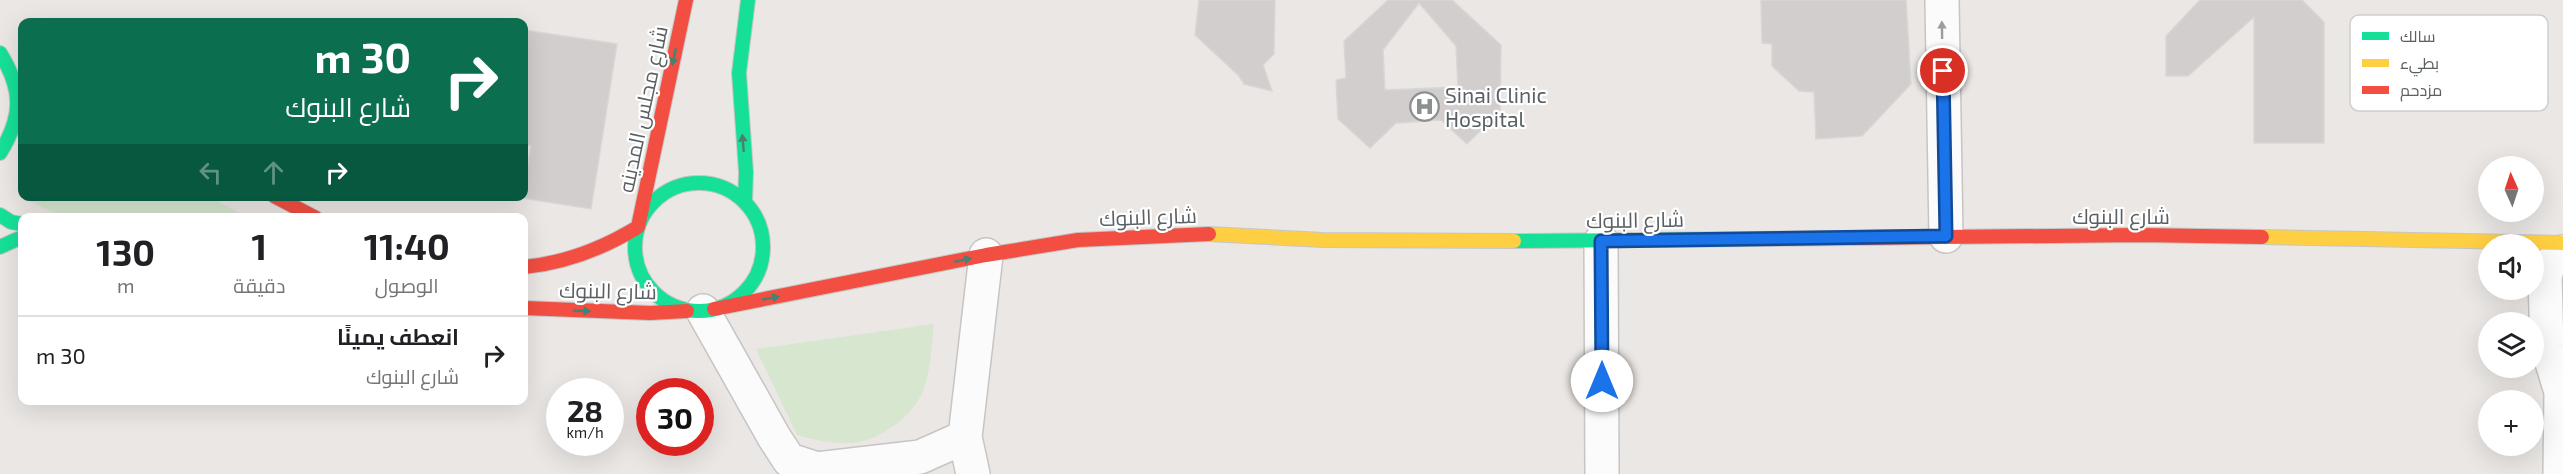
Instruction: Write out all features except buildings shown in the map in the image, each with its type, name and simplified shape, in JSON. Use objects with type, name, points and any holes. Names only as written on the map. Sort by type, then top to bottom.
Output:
[{"type":"main road","name":"شارع مجلس المدينه","points":[[638,227],[686,0]]},
{"type":"main road","points":[[745,202],[746,172],[739,73],[748,0]]},
{"type":"main road","points":[[0,52],[18,62]]},
{"type":"main road","points":[[0,52],[12,69],[18,92],[18,116],[11,137],[0,153]]},
{"type":"main road","points":[[694,183],[712,184],[729,190],[745,202],[756,217],[763,236],[763,255],[758,273],[747,290],[732,302],[703,310],[674,306],[658,296],[646,283],[638,267],[635,249],[638,227],[647,210],[660,197],[676,188],[694,183]]},
{"type":"main road","points":[[284,201],[306,213]]},
{"type":"main road","points":[[0,215],[18,223]]},
{"type":"main road","name":"شارع البنوك","points":[[528,266],[571,261],[610,245],[638,227]]},
{"type":"main road","name":"شارع البنوك","points":[[528,308],[650,313],[703,310],[986,255],[1078,240],[1203,234],[1323,240],[1601,241],[2140,235],[2563,243]]},
{"type":"main road","points":[[0,247],[18,239]]},
{"type":"street","points":[[1942,0],[1946,236]]},
{"type":"street","points":[[1601,241],[1602,474]]},
{"type":"street","points":[[2560,474],[2562,391],[2547,346],[2545,277],[2548,266],[2563,252]]},
{"type":"street","points":[[973,474],[965,437],[986,255]]},
{"type":"street","points":[[703,310],[789,460],[817,469],[920,457],[965,437]]},
{"type":"green space","points":[[30,201],[217,201],[240,213],[55,213]]},
{"type":"green space","points":[[934,324],[930,362],[924,389],[915,406],[889,429],[858,442],[829,442],[797,435],[756,349]]},
{"type":"traffic: fast","points":[[745,202],[746,172],[739,73],[748,0]]},
{"type":"traffic: fast","points":[[0,53],[13,79],[17,103],[13,127],[0,153]]},
{"type":"traffic: fast","points":[[699,183],[723,188],[744,202],[758,223],[763,247],[758,271],[744,292],[723,306],[699,311],[675,306],[654,292],[640,271],[635,247],[640,223],[654,202],[675,188],[699,183]]},
{"type":"traffic: fast","points":[[0,215],[18,223]]},
{"type":"traffic: fast","points":[[1514,241],[1853,238]]},
{"type":"traffic: fast","points":[[0,247],[18,239]]},
{"type":"traffic: slow","points":[[1209,234],[1323,240],[1514,241]]},
{"type":"traffic: slow","points":[[2262,237],[2563,243]]},
{"type":"traffic: jam","points":[[528,266],[583,254],[638,227],[686,0]]},
{"type":"traffic: jam","points":[[284,201],[306,213]]},
{"type":"traffic: jam","points":[[714,309],[986,255],[1078,240],[1209,234]]},
{"type":"traffic: jam","points":[[1853,238],[2140,235],[2262,237]]},
{"type":"traffic: jam","points":[[528,308],[650,313],[687,311]]},
{"type":"place","name":"Sinai Clinic Hospital","points":[[1424,106]]},
{"type":"route","points":[[1602,381],[1601,241],[1946,236],[1943,71]]}]
